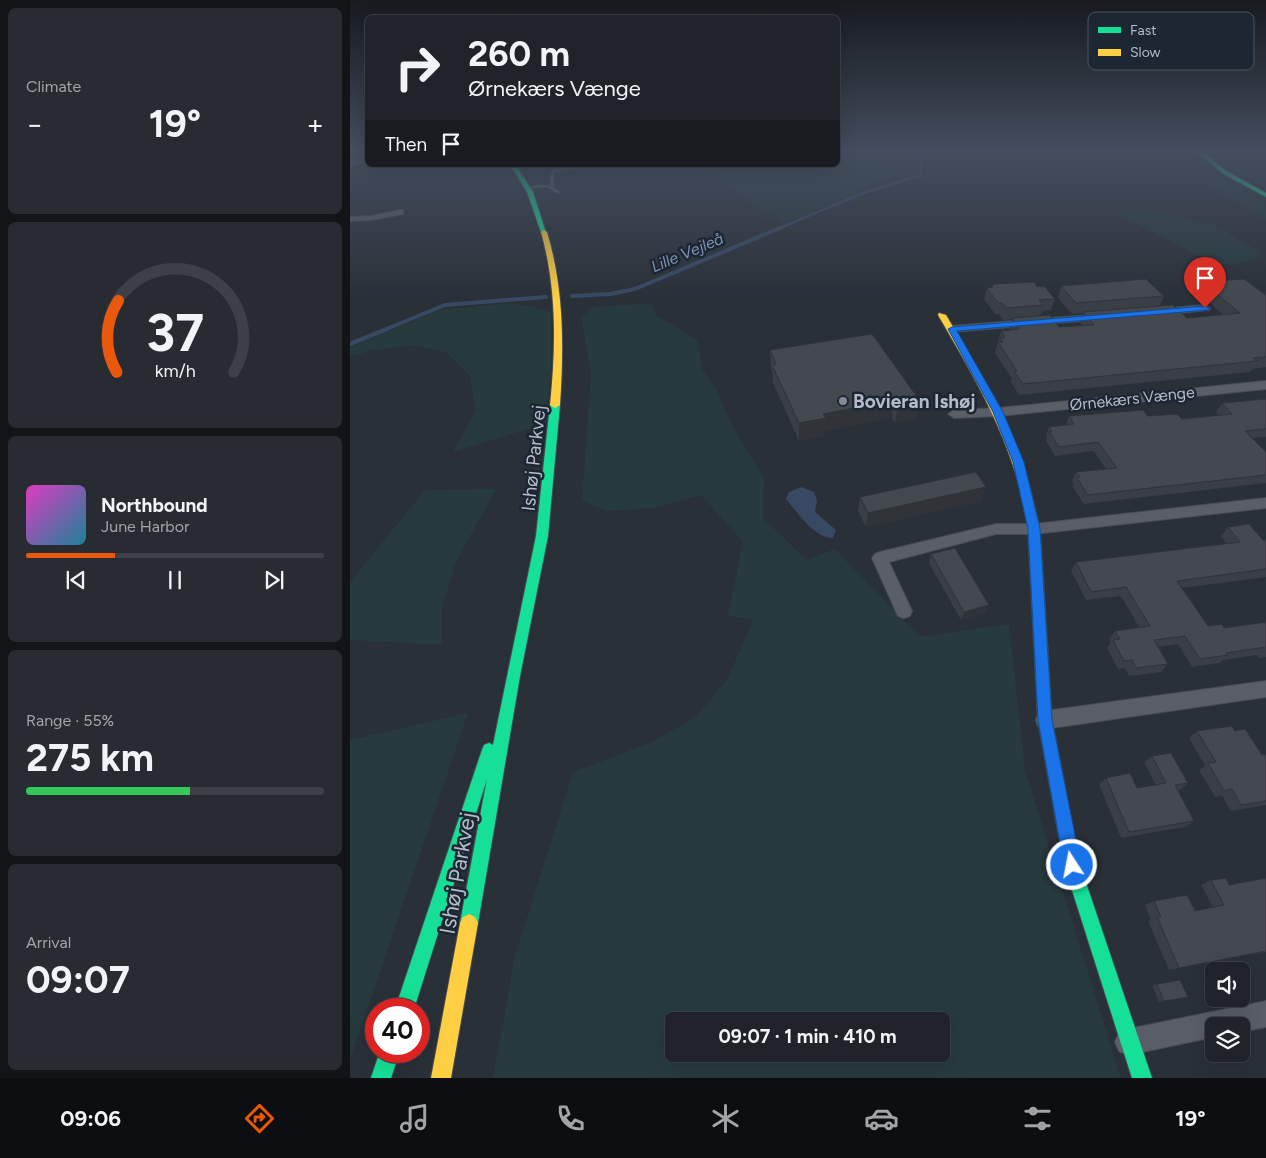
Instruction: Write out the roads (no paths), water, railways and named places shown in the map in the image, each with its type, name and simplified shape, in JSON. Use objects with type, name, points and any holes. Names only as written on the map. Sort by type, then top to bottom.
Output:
[{"type":"main road","name":"Ishøj Parkvej","points":[[440,1078],[513,676],[542,536],[560,362],[556,290],[548,242],[531,199]]},
{"type":"main road","points":[[942,315],[952,329],[998,412],[1018,462],[1034,529],[1045,720],[1072,865],[1128,1042],[1142,1078]]},
{"type":"main road","name":"Ishøj Parkvej","points":[[408,998],[513,676]]},
{"type":"main road","points":[[381,1078],[386,1063]]},
{"type":"street","points":[[350,219],[371,218],[400,212]]},
{"type":"street","points":[[1147,313],[1205,308]]},
{"type":"street","points":[[952,329],[1117,316]]},
{"type":"street","name":"Ørnekærs Vænge","points":[[954,414],[998,412],[1266,385]]},
{"type":"street","points":[[904,611],[880,558],[996,529],[1034,529],[1266,503]]},
{"type":"street","points":[[1045,720],[1266,689]]},
{"type":"street","points":[[1128,1042],[1266,1014]]},
{"type":"water","points":[[801,487],[814,492],[817,501],[815,512],[836,530],[833,538],[819,534],[786,499],[789,492]]},
{"type":"waterway","name":"Lille Vejleå","points":[[777,229],[848,199]]},
{"type":"waterway","name":"Lille Vejleå","points":[[572,296],[610,294],[635,289],[780,228]]},
{"type":"waterway","name":"Lille Vejleå","points":[[384,330],[445,305],[546,297]]},
{"type":"waterway","name":"Lille Vejleå","points":[[350,344],[387,329]]},
{"type":"place","name":"Bovieran Ishøj","points":[[843,401]]}]
